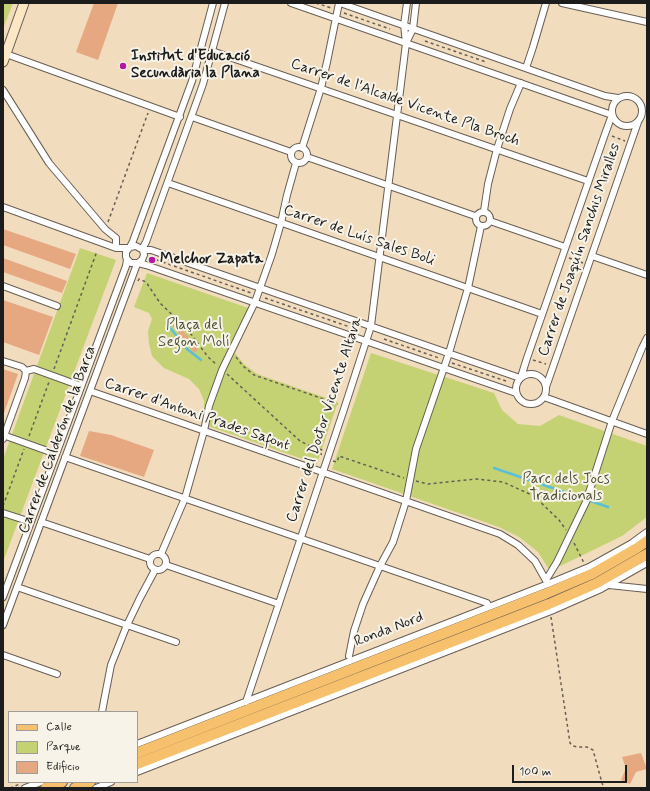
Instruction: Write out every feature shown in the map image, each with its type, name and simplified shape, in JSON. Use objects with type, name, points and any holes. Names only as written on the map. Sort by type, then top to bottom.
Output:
[{"type":"main road","name":"Ronda Nord","points":[[138,753],[545,594],[592,574],[647,541]]},
{"type":"main road","points":[[138,764],[548,604],[597,583],[647,554]]},
{"type":"main road","points":[[46,788],[59,783]]},
{"type":"main road","points":[[75,788],[88,783]]},
{"type":"street","points":[[24,3],[4,58],[180,117]]},
{"type":"street","points":[[127,258],[126,252],[133,241],[180,117],[192,81],[213,3]]},
{"type":"street","points":[[138,263],[142,260],[144,255],[142,249],[146,242],[192,118],[225,3]]},
{"type":"street","points":[[291,3],[336,19],[387,36],[612,115],[619,124],[629,126],[638,122],[645,115],[642,105],[636,98],[626,95],[618,98],[605,96],[339,3],[338,11],[336,19],[321,88],[302,148]]},
{"type":"street","name":"Carrer del Doctor Vicente Altava","points":[[246,702],[328,460],[371,326],[406,43],[404,25],[407,3]]},
{"type":"street","name":"Carrer del Doctor Vicente Altava","points":[[406,43],[413,29],[416,3]]},
{"type":"street","points":[[526,68],[546,3]]},
{"type":"street","points":[[562,3],[647,22]]},
{"type":"street","name":"Carrer de l'Alcalde Vicente Pla Broch","points":[[212,51],[588,181]]},
{"type":"street","points":[[484,211],[488,184],[497,149],[510,109],[521,83]]},
{"type":"street","points":[[3,90],[49,163],[105,229],[116,238],[116,248]]},
{"type":"street","points":[[612,115],[612,106],[618,98]]},
{"type":"street","name":"Carrer de Joaquín Sanchis Miralles","points":[[521,377],[612,115]]},
{"type":"street","points":[[192,118],[291,152]]},
{"type":"street","name":"Carrer de Joaquín Sanchis Miralles","points":[[546,387],[638,122]]},
{"type":"street","points":[[291,152],[296,147],[302,148],[306,152],[307,157]]},
{"type":"street","points":[[291,152],[292,159],[296,163]]},
{"type":"street","points":[[307,157],[475,216]]},
{"type":"street","points":[[296,163],[303,162],[307,157]]},
{"type":"street","points":[[161,554],[185,498],[204,431],[209,406],[222,370],[255,302],[272,254],[296,163]]},
{"type":"street","name":"Carrer de Luís Sales Boli","points":[[168,183],[542,314]]},
{"type":"street","points":[[3,207],[116,248],[131,263],[146,265],[516,393]]},
{"type":"street","points":[[475,216],[479,212],[484,211],[489,214],[490,221]]},
{"type":"street","points":[[475,216],[476,222],[481,226]]},
{"type":"street","points":[[490,221],[565,247]]},
{"type":"street","points":[[481,226],[486,225],[490,221]]},
{"type":"street","points":[[350,656],[354,631],[363,604],[380,566],[393,542],[406,501],[416,449],[449,353],[468,288],[481,226]]},
{"type":"street","points":[[116,248],[136,246],[142,249],[151,250],[521,377],[531,374],[541,378],[546,387],[544,397],[537,403],[528,404],[521,401],[516,393],[516,385],[521,377]]},
{"type":"street","points":[[592,256],[647,276]]},
{"type":"street","name":"Carrer de Calderón de la Barca","points":[[3,596],[126,266],[127,258]]},
{"type":"street","name":"Carrer de Calderón de la Barca","points":[[3,625],[138,263]]},
{"type":"street","points":[[3,286],[57,306]]},
{"type":"street","points":[[547,582],[587,500],[612,421],[645,349],[647,338]]},
{"type":"street","name":"Carrer d'Antoni Prades Safont","points":[[3,361],[22,367],[26,371],[34,369],[81,386]]},
{"type":"street","points":[[26,371],[25,378],[3,436],[56,454]]},
{"type":"street","name":"Carrer d'Antoni Prades Safont","points":[[90,391],[500,534],[518,545],[535,561],[547,582]]},
{"type":"street","points":[[544,397],[647,434]]},
{"type":"street","points":[[65,456],[487,603],[489,607]]},
{"type":"street","points":[[3,513],[31,522]]},
{"type":"street","points":[[41,522],[150,559]]},
{"type":"street","name":"Ronda Nord","points":[[138,744],[489,607],[547,582],[589,567],[647,532]]},
{"type":"street","points":[[155,554],[161,554],[166,559],[166,565],[161,570],[155,570],[150,566],[150,559],[155,554]]},
{"type":"street","points":[[138,772],[551,611],[601,589],[647,563]]},
{"type":"street","points":[[166,565],[279,604]]},
{"type":"street","points":[[102,711],[111,665],[127,625],[155,570]]},
{"type":"street","points":[[609,584],[647,589]]},
{"type":"street","points":[[17,587],[176,642]]},
{"type":"street","points":[[3,655],[57,674]]},
{"type":"street","points":[[23,786],[36,783]]},
{"type":"street","points":[[96,788],[108,783]]},
{"type":"path","points":[[316,3],[390,29],[387,36]]},
{"type":"path","points":[[422,49],[427,33]]},
{"type":"path","points":[[105,229],[150,106]]},
{"type":"path","points":[[605,134],[631,143]]},
{"type":"path","points":[[562,256],[588,265]]},
{"type":"path","points":[[231,351],[243,366],[254,375],[339,404]]},
{"type":"path","points":[[527,358],[553,367]]},
{"type":"path","points":[[328,460],[337,462],[339,456],[410,480],[428,484],[476,479],[503,482],[534,496],[559,520],[570,536],[584,563]]},
{"type":"path","points":[[551,611],[570,743],[573,746],[587,747],[593,750],[604,788]]},
{"type":"path","points":[[10,788],[23,786]]},
{"type":"green space","points":[[3,3],[13,3],[3,29]]},
{"type":"green space","points":[[80,248],[116,260],[3,562],[3,459]]},
{"type":"green space","name":"Plaça del Segon Molí","points":[[147,273],[254,310],[234,352],[244,364],[257,374],[338,402],[317,464],[202,424],[204,401],[199,389],[189,379],[164,368],[152,356],[148,331],[152,319],[149,313],[134,307]]},
{"type":"green space","name":"Parc dels Jocs Tradicionals","points":[[371,353],[494,393],[502,410],[518,424],[540,426],[559,415],[647,446],[647,517],[622,536],[550,571],[538,552],[519,537],[499,527],[332,469]]},
{"type":"building","points":[[94,3],[118,3],[98,60],[76,52]]},
{"type":"building","points":[[3,229],[76,254],[70,269],[3,245]]},
{"type":"building","points":[[3,258],[67,281],[62,293],[3,272]]},
{"type":"building","points":[[3,300],[53,317],[39,355],[3,342]]},
{"type":"building","points":[[174,323],[187,335],[198,350],[194,353],[182,338],[174,345],[171,340],[179,334],[172,325]]},
{"type":"building","points":[[3,369],[18,374],[4,413],[3,413]]},
{"type":"building","points":[[89,431],[111,435],[154,450],[144,477],[80,456]]},
{"type":"building","points":[[641,753],[647,769],[636,772],[630,784],[621,780],[626,768],[622,757]]},
{"type":"waterway","points":[[166,323],[176,335]]},
{"type":"waterway","points":[[180,340],[187,349],[201,360]]},
{"type":"waterway","points":[[494,468],[608,507]]},
{"type":"place","name":"Institut d'Educació Secundària la Plana","points":[[123,66]]},
{"type":"place","name":"Melchor Zapata","points":[[152,260]]}]
